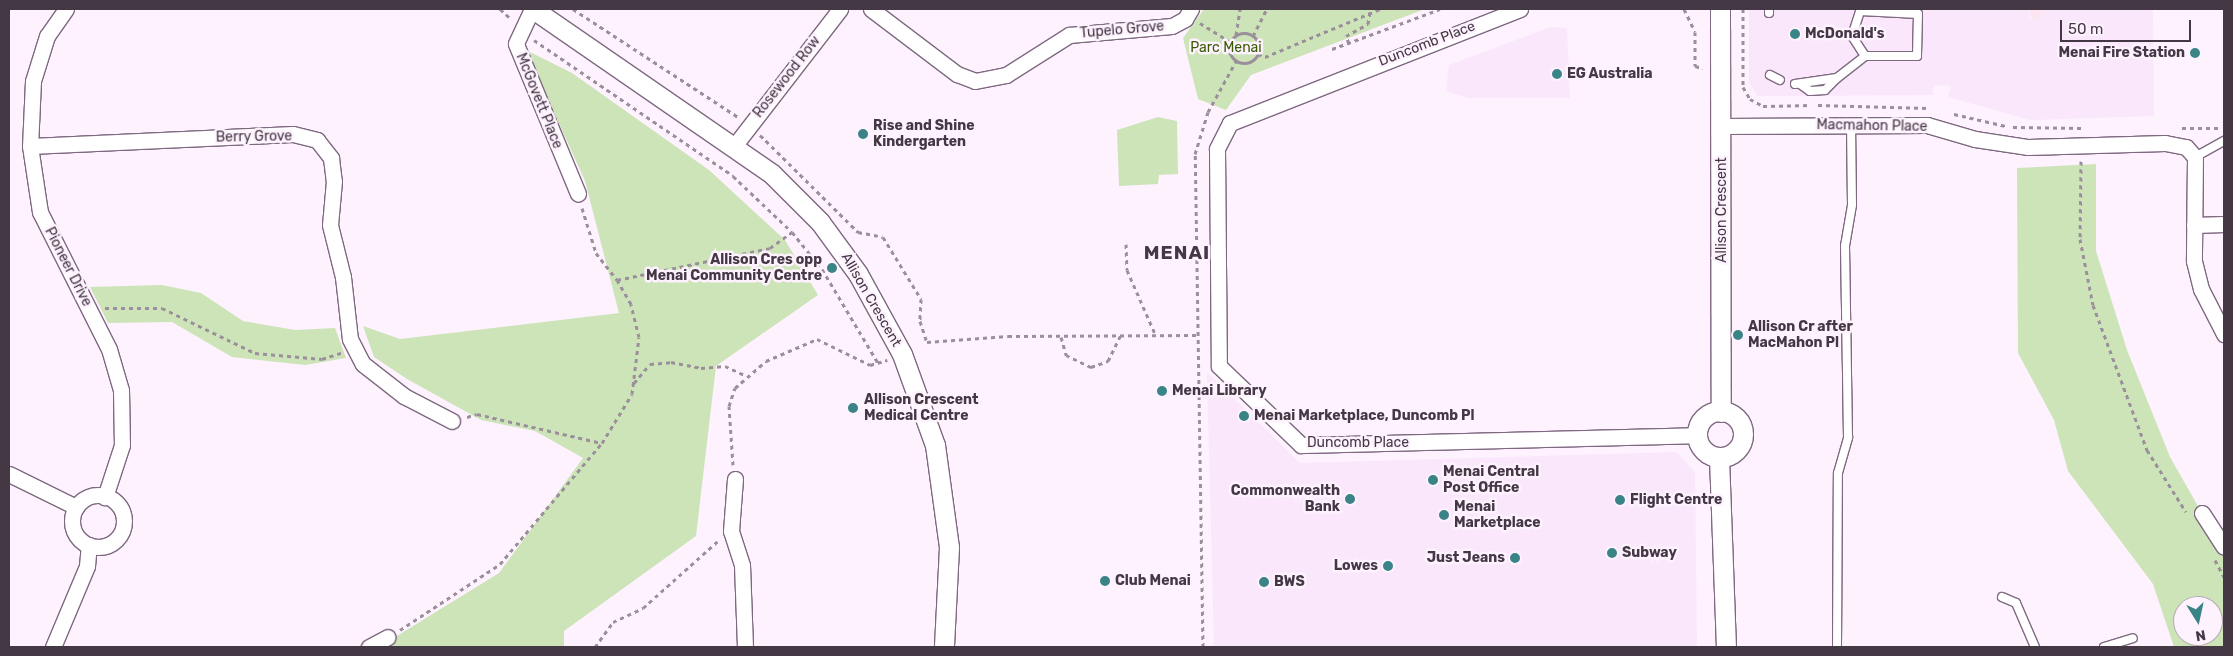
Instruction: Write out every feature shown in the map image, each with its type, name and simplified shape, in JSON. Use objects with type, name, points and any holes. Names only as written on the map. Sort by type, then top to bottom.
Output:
[{"type":"street","name":"Pioneer Drive","points":[[66,9],[47,36],[33,81],[30,146],[40,212],[109,349],[124,421],[122,445],[105,496]]},
{"type":"street","name":"McGovett Place","points":[[532,9],[516,44],[578,194]]},
{"type":"street","name":"Allison Crescent","points":[[532,9],[735,145],[786,186],[842,249],[892,333],[918,392],[945,502],[949,579],[944,647]]},
{"type":"street","name":"Rosewood Row","points":[[735,145],[840,9]]},
{"type":"street","name":"Tupelo Grove","points":[[871,9],[957,74],[976,81],[1006,75],[1069,35],[1172,26],[1188,14]]},
{"type":"street","name":"Duncomb Place","points":[[1520,9],[1230,123],[1217,149],[1219,366],[1301,444],[1698,435]]},
{"type":"street","name":"Allison Crescent","points":[[1720,9],[1721,412]]},
{"type":"street","name":"Macmahon Place","points":[[1721,126],[1927,125],[2019,146],[2081,147],[2165,143],[2186,147],[2195,157]]},
{"type":"street","name":"Berry Grove","points":[[30,146],[293,134],[317,140],[331,158],[334,181],[330,225],[355,350],[363,364],[404,396],[452,420]]},
{"type":"street","points":[[2195,157],[2194,261],[2200,289],[2224,334]]},
{"type":"street","points":[[2194,224],[2224,224]]},
{"type":"street","points":[[1721,412],[1738,420],[1743,435],[1733,453],[1719,457],[1706,452],[1698,435],[1703,419],[1721,412]]},
{"type":"street","points":[[1719,457],[1726,647]]},
{"type":"street","points":[[9,474],[76,507]]},
{"type":"street","points":[[734,479],[731,531],[742,565],[746,647]]},
{"type":"street","points":[[53,647],[87,566],[88,545],[73,529],[76,507],[89,497],[105,496],[118,506],[122,529],[112,542],[88,545]]},
{"type":"street","points":[[2195,515],[2224,547]]},
{"type":"street","points":[[369,647],[388,637]]},
{"type":"lane","points":[[1837,78],[1798,84],[1810,91],[1825,90],[1865,56],[1917,56],[1918,14],[1860,10],[1852,36],[1865,56]]},
{"type":"lane","points":[[1770,75],[1780,80]]},
{"type":"lane","points":[[1837,647],[1838,473],[1848,437],[1845,246],[1852,205],[1851,124]]},
{"type":"lane","points":[[2195,157],[2224,141]]},
{"type":"lane","points":[[2002,597],[2016,603],[2035,647]]},
{"type":"lane","points":[[2104,647],[2133,638]]},
{"type":"path","points":[[500,9],[522,30],[733,176],[792,232],[822,269],[878,363]]},
{"type":"path","points":[[1240,9],[1236,35],[1230,42],[1230,56],[1237,62],[1247,63],[1258,54]]},
{"type":"path","points":[[1267,9],[1253,36],[1258,54],[1264,57],[1380,9]]},
{"type":"path","points":[[1332,49],[1440,9]]},
{"type":"path","points":[[1684,9],[1694,32],[1695,66]]},
{"type":"path","points":[[1743,9],[1743,87],[1750,99],[1763,106],[1891,105],[1936,110]]},
{"type":"path","points":[[1349,43],[1346,36],[1368,24],[1370,12]]},
{"type":"path","points":[[1188,14],[1230,42]]},
{"type":"path","points":[[1236,35],[1253,36]]},
{"type":"path","points":[[1944,112],[2012,127],[2090,128]]},
{"type":"path","points":[[2175,128],[2224,127]]},
{"type":"path","points":[[2080,128],[2080,238],[2093,305],[2147,450],[2195,515]]},
{"type":"path","points":[[388,637],[500,564],[602,443],[632,394],[638,337],[631,304],[617,280],[596,253],[578,194]]},
{"type":"path","points":[[617,280],[770,248],[792,232]]},
{"type":"path","points":[[1126,244],[1127,270],[1156,336]]},
{"type":"path","points":[[89,308],[162,308],[255,353],[322,359],[355,350]]},
{"type":"path","points":[[927,342],[1060,337],[1198,335]]},
{"type":"path","points":[[1060,337],[1066,355],[1090,367],[1108,361],[1120,336]]},
{"type":"path","points":[[734,479],[729,406],[734,388],[746,376],[797,344],[817,339],[834,344],[854,360],[878,363],[890,358]]},
{"type":"path","points":[[633,383],[650,364],[671,362],[701,368],[725,366],[746,376]]},
{"type":"path","points":[[452,420],[477,414],[602,443]]},
{"type":"path","points":[[595,647],[614,622],[643,608],[731,531]]},
{"type":"path","points":[[2209,551],[2224,577]]},
{"type":"shaded area","points":[[2034,7],[2038,7],[2042,13],[2038,19],[2034,19],[2030,15],[2030,11]]},
{"type":"shaded area","points":[[1749,9],[2029,9],[2030,18],[2042,17],[2042,9],[2153,9],[2154,116],[2030,120],[1948,97],[1951,86],[1934,85],[1933,95],[1757,96],[1749,82]]},
{"type":"shaded area","name":"EG Australia","points":[[1551,27],[1567,28],[1570,98],[1469,98],[1446,91],[1449,65]]},
{"type":"shaded area","name":"Menai Marketplace","points":[[1207,372],[1300,463],[1677,452],[1695,472],[1697,647],[1214,647]]},
{"type":"green space","name":"Parc Menai","points":[[1204,9],[1425,9],[1251,75],[1226,110],[1198,99],[1183,38]]},
{"type":"green space","points":[[526,50],[572,73],[709,170],[785,240],[818,295],[716,366],[696,536],[564,631],[564,647],[379,647],[499,573],[583,458],[535,431],[481,420],[407,379],[374,357],[363,326],[400,339],[619,313],[585,181]]},
{"type":"green space","points":[[1158,117],[1177,121],[1178,174],[1159,175],[1158,184],[1119,186],[1117,130]]},
{"type":"green space","points":[[2096,164],[2096,251],[2127,350],[2170,457],[2224,552],[2224,647],[2174,647],[2223,646],[2223,596],[2173,596],[2173,644],[2153,584],[2068,471],[2054,420],[2018,353],[2017,168]]},
{"type":"green space","points":[[162,285],[201,293],[243,321],[295,330],[335,328],[346,358],[305,365],[232,357],[172,322],[108,323],[90,287]]},
{"type":"place","name":"McDonald's","points":[[1795,34]]},
{"type":"place","name":"Menai Fire Station","points":[[2195,53]]},
{"type":"place","name":"EG Australia","points":[[1557,74]]},
{"type":"place","name":"Rise and Shine Kindergarten","points":[[863,134]]},
{"type":"place","name":"Allison Cres opp Menai Community Centre","points":[[832,268]]},
{"type":"place","name":"Allison Cr after MacMahon Pl","points":[[1738,335]]},
{"type":"place","name":"Menai Library","points":[[1162,391]]},
{"type":"place","name":"Allison Crescent Medical Centre","points":[[853,408]]},
{"type":"place","name":"Menai Marketplace, Duncomb Pl","points":[[1244,416]]},
{"type":"place","name":"Menai Central Post Office","points":[[1433,480]]},
{"type":"place","name":"Commonwealth Bank","points":[[1350,499]]},
{"type":"place","name":"Flight Centre","points":[[1620,500]]},
{"type":"place","name":"Menai Marketplace","points":[[1444,515]]},
{"type":"place","name":"Subway","points":[[1612,553]]},
{"type":"place","name":"Just Jeans","points":[[1515,558]]},
{"type":"place","name":"Lowes","points":[[1388,566]]},
{"type":"place","name":"Club Menai","points":[[1105,581]]},
{"type":"place","name":"BWS","points":[[1264,582]]},
{"type":"district","name":"MENAI","points":[[1177,253]]}]
